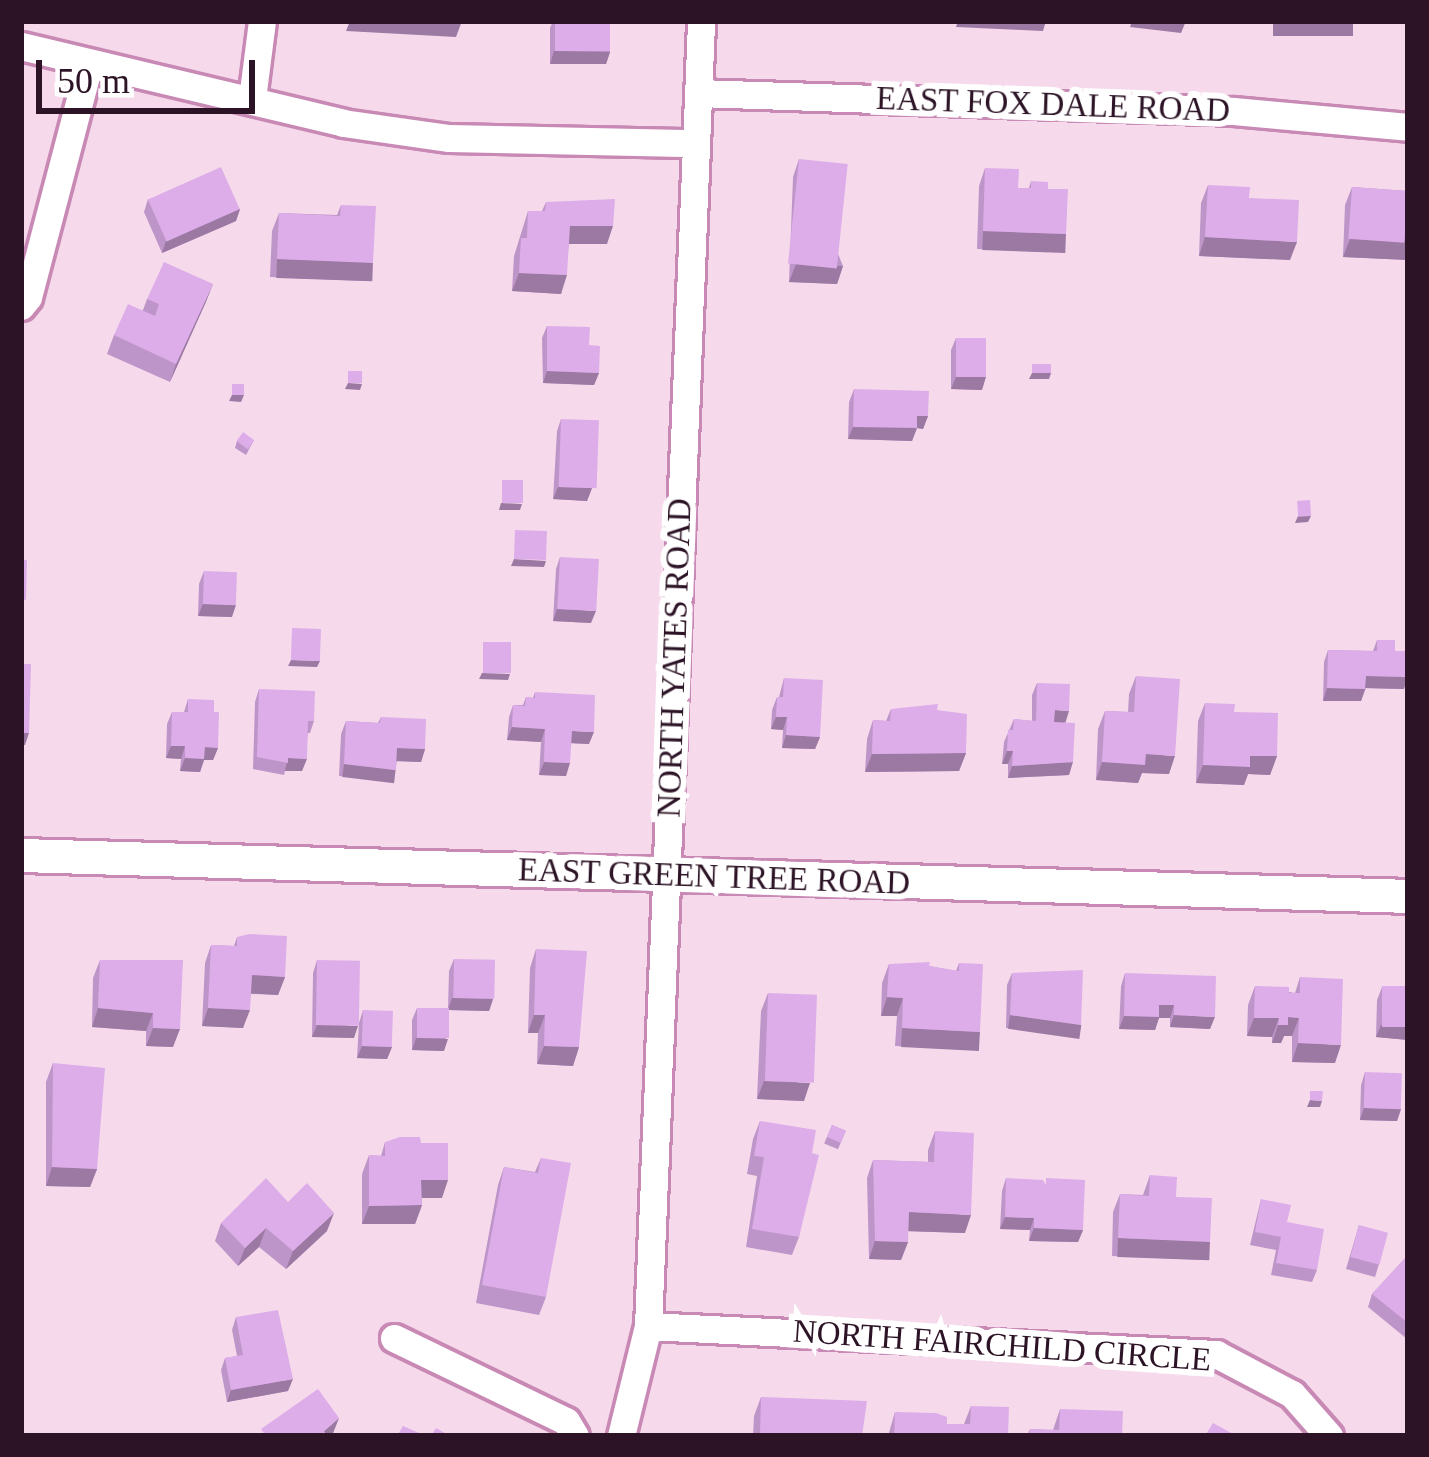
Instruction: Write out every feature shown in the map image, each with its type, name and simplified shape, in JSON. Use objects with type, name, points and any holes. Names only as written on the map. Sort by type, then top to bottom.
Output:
[{"type":"street","points":[[252,99],[262,21]]},
{"type":"street","name":"NORTH YATES ROAD","points":[[620,1436],[648,1326],[701,21]]},
{"type":"street","points":[[21,46],[343,123],[449,138],[695,142]]},
{"type":"street","points":[[21,306],[28,298],[89,64]]},
{"type":"street","name":"EAST FOX DALE ROAD","points":[[698,92],[1233,111],[1408,127]]},
{"type":"street","name":"EAST GREEN TREE ROAD","points":[[21,855],[1408,896]]},
{"type":"street","name":"NORTH FAIRCHILD CIRCLE","points":[[648,1326],[1216,1354],[1292,1394],[1329,1436]]},
{"type":"street","points":[[394,1338],[566,1421],[575,1436]]},
{"type":"building","points":[[555,21],[610,21],[610,51],[555,51]]},
{"type":"building","points":[[799,159],[848,164],[837,269],[788,263]]},
{"type":"building","points":[[221,167],[240,209],[167,242],[148,200]]},
{"type":"building","points":[[985,168],[1019,169],[1018,188],[1031,188],[1031,181],[1048,182],[1048,189],[1068,189],[1066,234],[983,231]]},
{"type":"building","points":[[1208,185],[1250,187],[1249,198],[1299,200],[1297,242],[1205,237]]},
{"type":"building","points":[[1352,187],[1408,191],[1404,243],[1348,239]]},
{"type":"building","points":[[615,199],[613,226],[570,226],[567,275],[519,273],[528,211],[545,211],[546,202]]},
{"type":"building","points":[[341,205],[376,206],[373,263],[277,259],[279,213],[340,216]]},
{"type":"building","points":[[164,262],[213,284],[176,364],[114,335],[128,304],[155,316],[159,304],[147,299]]},
{"type":"building","points":[[547,326],[590,327],[589,345],[600,346],[599,373],[547,371]]},
{"type":"building","points":[[956,338],[986,338],[986,377],[956,377]]},
{"type":"building","points":[[1032,364],[1051,364],[1051,373],[1032,373]]},
{"type":"building","points":[[348,371],[362,371],[362,383],[348,383]]},
{"type":"building","points":[[232,384],[244,384],[244,395],[232,395]]},
{"type":"building","points":[[854,389],[929,391],[928,416],[917,416],[917,428],[853,427]]},
{"type":"building","points":[[561,419],[599,420],[597,488],[559,487]]},
{"type":"building","points":[[243,432],[254,440],[248,449],[237,441]]},
{"type":"building","points":[[502,480],[523,480],[523,503],[502,503]]},
{"type":"building","points":[[1310,500],[1311,516],[1298,517],[1297,501]]},
{"type":"building","points":[[515,530],[547,531],[546,560],[514,559]]},
{"type":"building","points":[[560,557],[599,559],[596,611],[557,609]]},
{"type":"building","points":[[21,560],[27,560],[26,600],[21,599]]},
{"type":"building","points":[[204,571],[237,572],[236,605],[203,604]]},
{"type":"building","points":[[292,628],[321,629],[320,661],[291,660]]},
{"type":"building","points":[[1377,640],[1395,640],[1395,651],[1408,651],[1408,677],[1366,676],[1365,689],[1327,688],[1328,650],[1377,651]]},
{"type":"building","points":[[483,642],[511,642],[511,673],[483,673]]},
{"type":"building","points":[[21,664],[31,664],[29,733],[21,733]]},
{"type":"building","points":[[1136,676],[1180,679],[1175,756],[1146,754],[1145,765],[1102,762],[1105,711],[1134,712]]},
{"type":"building","points":[[784,678],[823,680],[820,737],[786,735],[787,717],[776,717]]},
{"type":"building","points":[[1037,683],[1070,684],[1069,711],[1055,710],[1054,722],[1075,723],[1073,762],[1012,766],[1008,730],[1013,730],[1014,719],[1036,721]]},
{"type":"building","points":[[259,689],[315,691],[307,759],[288,758],[288,763],[257,757]]},
{"type":"building","points":[[535,692],[595,695],[594,732],[572,731],[570,763],[544,762],[545,729],[512,727],[513,705],[525,706],[526,697],[535,698]]},
{"type":"building","points":[[188,699],[214,700],[214,712],[219,712],[218,748],[205,747],[204,759],[185,758],[185,746],[171,746],[172,712],[188,712]]},
{"type":"building","points":[[1205,703],[1235,704],[1234,712],[1278,713],[1277,756],[1250,756],[1250,767],[1203,765]]},
{"type":"building","points":[[938,704],[937,710],[967,714],[966,753],[872,754],[873,720],[890,721],[891,709]]},
{"type":"building","points":[[381,717],[426,719],[425,749],[397,748],[396,770],[344,764],[346,721],[380,723]]},
{"type":"building","points":[[287,936],[285,977],[252,975],[250,1010],[208,1008],[211,945],[237,946],[237,937]]},
{"type":"building","points":[[536,949],[587,951],[579,1047],[544,1046],[545,1015],[534,1015]]},
{"type":"building","points":[[454,959],[495,960],[494,999],[453,998]]},
{"type":"building","points":[[100,960],[183,960],[180,1029],[153,1028],[153,1013],[98,1008]]},
{"type":"building","points":[[317,960],[360,961],[359,1026],[316,1025]]},
{"type":"building","points":[[930,962],[929,966],[959,971],[959,963],[983,964],[980,1032],[902,1028],[903,998],[887,997],[889,964]]},
{"type":"building","points":[[1083,970],[1081,1025],[1010,1015],[1012,973]]},
{"type":"building","points":[[1125,973],[1216,976],[1215,1017],[1174,1015],[1174,1005],[1159,1005],[1159,1017],[1124,1016]]},
{"type":"building","points":[[1300,977],[1343,979],[1341,1045],[1298,1043],[1299,1018],[1288,1017],[1288,1025],[1278,1025],[1279,1018],[1254,1018],[1255,986],[1289,987],[1289,993],[1300,993]]},
{"type":"building","points":[[1382,986],[1408,986],[1408,1027],[1382,1027]]},
{"type":"building","points":[[768,993],[817,995],[814,1083],[765,1081]]},
{"type":"building","points":[[417,1008],[449,1008],[449,1038],[417,1038]]},
{"type":"building","points":[[363,1010],[393,1011],[392,1047],[362,1046]]},
{"type":"building","points":[[53,1063],[105,1068],[97,1169],[52,1167]]},
{"type":"building","points":[[1365,1072],[1402,1073],[1401,1109],[1364,1108]]},
{"type":"building","points":[[1310,1091],[1323,1091],[1322,1101],[1310,1100]]},
{"type":"building","points":[[760,1121],[816,1130],[812,1153],[819,1155],[799,1237],[752,1229],[764,1157],[754,1156]]},
{"type":"building","points":[[832,1125],[846,1131],[841,1143],[827,1137]]},
{"type":"building","points":[[935,1131],[974,1133],[971,1215],[909,1212],[908,1242],[875,1241],[873,1160],[934,1162]]},
{"type":"building","points":[[400,1137],[448,1143],[448,1180],[421,1180],[422,1205],[369,1206],[369,1155],[385,1156],[385,1142]]},
{"type":"building","points":[[541,1158],[571,1163],[546,1297],[482,1285],[504,1167],[538,1173]]},
{"type":"building","points":[[1150,1175],[1177,1177],[1176,1197],[1212,1198],[1210,1242],[1118,1238],[1120,1194],[1149,1196]]},
{"type":"building","points":[[266,1178],[288,1202],[307,1183],[334,1213],[293,1251],[266,1228],[245,1248],[221,1223]]},
{"type":"building","points":[[1006,1178],[1043,1180],[1046,1185],[1046,1178],[1085,1180],[1083,1230],[1034,1228],[1034,1218],[1005,1217]]},
{"type":"building","points":[[1261,1199],[1291,1205],[1287,1222],[1324,1229],[1317,1270],[1276,1263],[1281,1237],[1255,1232]]},
{"type":"building","points":[[1359,1225],[1388,1233],[1379,1265],[1350,1257]]},
{"type":"building","points":[[1408,1255],[1408,1323],[1372,1294]]},
{"type":"building","points":[[278,1310],[293,1379],[231,1390],[225,1358],[243,1355],[236,1317]]},
{"type":"building","points":[[318,1389],[339,1418],[324,1431],[327,1436],[266,1436],[261,1429]]},
{"type":"building","points":[[761,1397],[867,1401],[862,1436],[760,1434]]},
{"type":"building","points":[[971,1406],[1009,1407],[1008,1436],[894,1436],[895,1412],[936,1413],[947,1417],[947,1424],[970,1424]]},
{"type":"building","points":[[1060,1409],[1123,1411],[1122,1436],[1029,1436],[1030,1429],[1059,1430]]},
{"type":"building","points":[[1213,1423],[1237,1436],[1205,1436]]},
{"type":"building","points":[[403,1426],[426,1436],[397,1436]]}]
